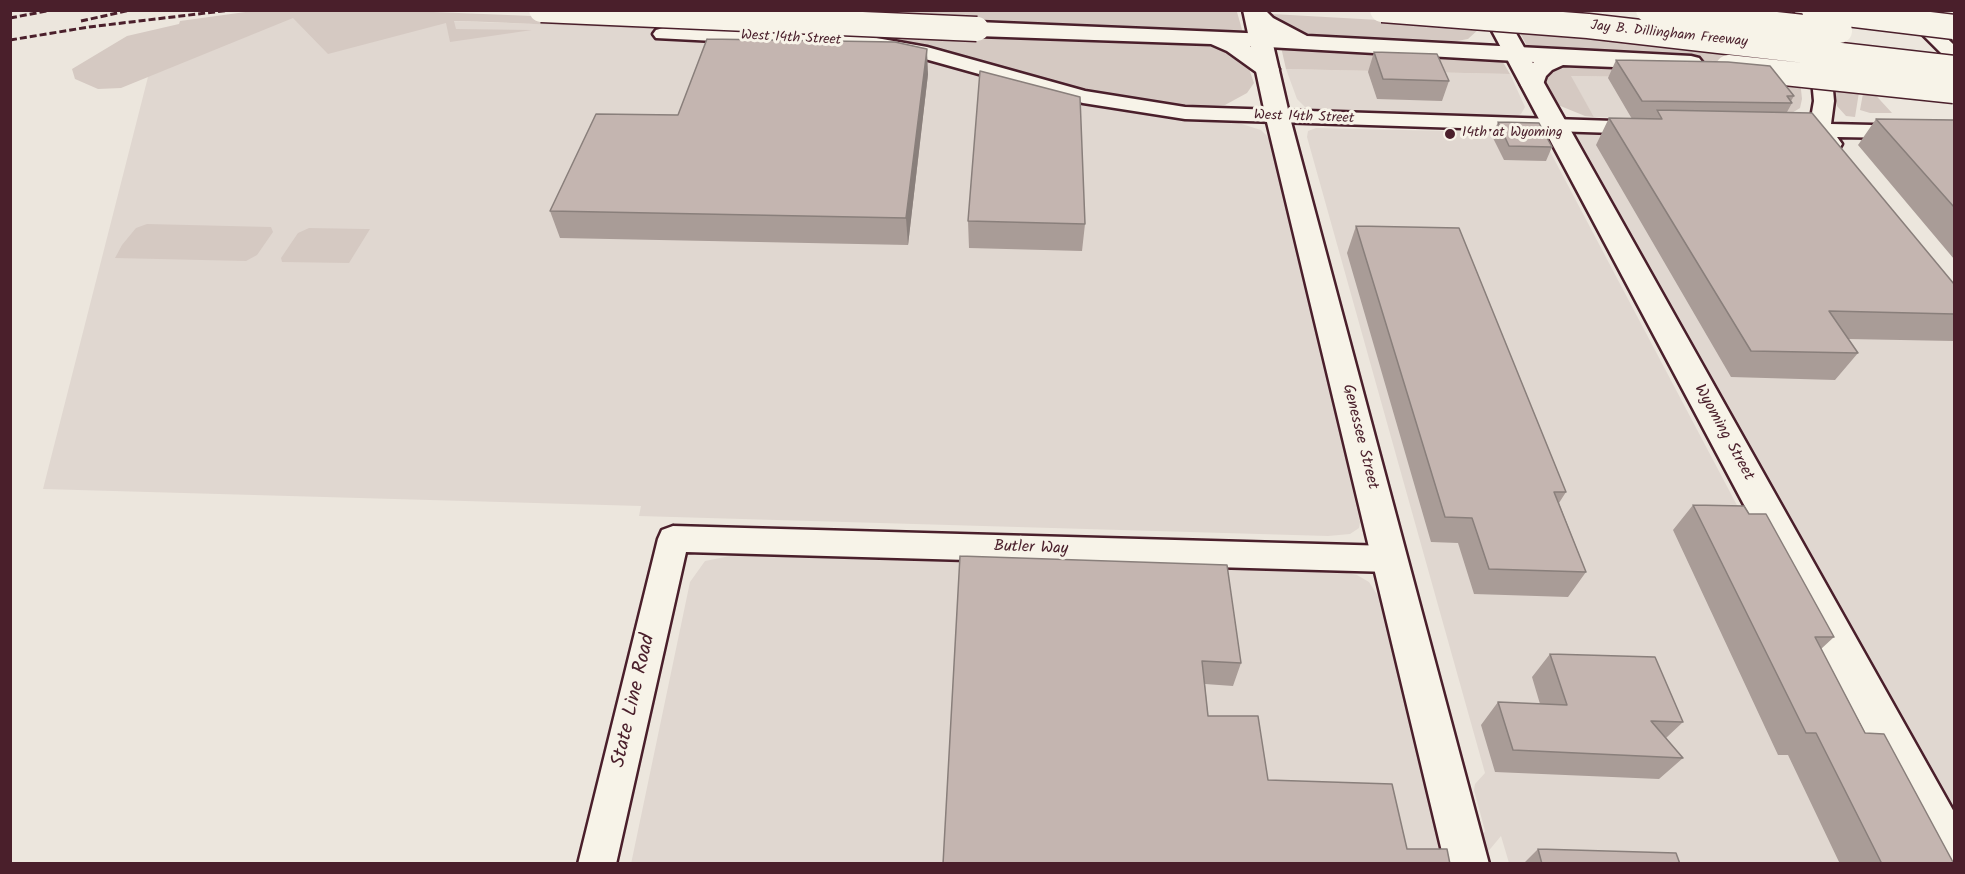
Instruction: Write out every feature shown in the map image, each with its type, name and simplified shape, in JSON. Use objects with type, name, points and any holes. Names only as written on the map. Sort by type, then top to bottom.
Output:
[{"type":"main road","points":[[541,10],[1202,37],[1691,63],[1954,91]]},
{"type":"main road","name":"Jay B. Dillingham Freeway","points":[[1382,10],[1588,26],[1954,68]]},
{"type":"main road","name":"Jay B. Dillingham Freeway","points":[[1648,10],[1954,45]]},
{"type":"main road","points":[[1814,10],[1954,27]]},
{"type":"main road","points":[[1254,12],[1265,23],[1281,32],[1316,43]]},
{"type":"main road","name":"Genessee Street","points":[[1254,12],[1278,118],[1467,864]]},
{"type":"main road","points":[[1439,49],[1468,44],[1497,20]]},
{"type":"main road","name":"Wyoming Street","points":[[1497,20],[1954,854]]},
{"type":"main road","points":[[1202,37],[1235,46],[1267,69]]},
{"type":"main road","points":[[1533,85],[1535,75],[1544,65],[1558,59],[1577,57]]},
{"type":"street","points":[[1780,10],[1809,46],[1822,78],[1824,101],[1820,130],[1842,158]]},
{"type":"street","points":[[1907,10],[1954,55]]},
{"type":"street","name":"West 14th Street","points":[[663,34],[871,43],[920,51],[1083,97],[1147,109],[1278,118],[1554,127],[1670,128]]},
{"type":"street","points":[[1762,130],[1954,133]]},
{"type":"street","name":"Butler Way","points":[[672,539],[1390,559]]},
{"type":"street","name":"State Line Road","points":[[597,864],[672,539]]},
{"type":"shaded area","points":[[260,10],[384,10],[1201,43],[1234,53],[1248,66],[1254,83],[1247,93],[1225,105],[1182,107],[1093,93],[946,51],[880,39],[489,22],[454,21],[456,29],[532,30],[450,42],[446,23],[328,54],[293,18],[121,88],[98,89],[75,79],[72,69],[127,36],[179,24],[180,21]]},
{"type":"shaded area","points":[[668,11],[1237,12],[1243,33]]},
{"type":"shaded area","points":[[1272,14],[1480,28],[1468,39],[1441,44],[1313,37],[1275,19]]},
{"type":"shaded area","points":[[296,16],[661,28],[657,38],[814,44],[911,54],[1114,109],[1174,118],[1232,121],[1261,130],[1273,142],[1360,522],[1359,528],[1350,534],[1328,536],[639,516],[641,506],[43,489],[149,73]]},
{"type":"shaded area","points":[[1519,31],[1794,58],[1797,68],[1533,49],[1527,46]]},
{"type":"shaded area","points":[[1281,47],[1501,59],[1510,74],[1286,69]]},
{"type":"shaded area","points":[[1569,63],[1800,80],[1802,99],[1800,108],[1787,116],[1759,79],[1571,76],[1594,117],[1585,116],[1558,105],[1544,83],[1547,74],[1552,69]]},
{"type":"shaded area","points":[[1286,69],[1510,74],[1525,107],[1517,116],[1315,111],[1307,109],[1297,99]]},
{"type":"shaded area","points":[[1570,76],[1759,79],[1783,121],[1594,117]]},
{"type":"shaded area","points":[[1833,83],[1860,86],[1855,117],[1846,116],[1837,106]]},
{"type":"shaded area","points":[[1864,88],[1870,89],[1892,113],[1870,113],[1860,110]]},
{"type":"shaded area","points":[[1316,128],[1533,133],[1544,140],[1926,863],[1509,863],[1501,836],[1486,854],[1479,839],[1485,831],[1474,790],[1475,784],[1485,773],[1307,137],[1308,131]]},
{"type":"shaded area","points":[[1579,133],[1800,138],[1954,317],[1954,820],[1573,137]]},
{"type":"shaded area","points":[[147,224],[271,227],[273,232],[257,255],[246,261],[115,258],[136,228]]},
{"type":"shaded area","points":[[309,228],[370,229],[349,263],[282,262],[281,258],[298,233]]},
{"type":"shaded area","points":[[735,555],[1357,575],[1369,582],[1382,602],[1446,863],[631,864],[690,582],[705,561]]},
{"type":"building","points":[[707,39],[895,42],[927,49],[906,218],[550,211],[596,114],[678,115]]},
{"type":"building","points":[[1374,52],[1437,54],[1449,81],[1383,79]]},
{"type":"building","points":[[1616,60],[1728,62],[1770,66],[1794,96],[1787,96],[1792,103],[1642,101]]},
{"type":"building","points":[[980,71],[1080,97],[1085,224],[968,221]]},
{"type":"building","points":[[1657,110],[1812,113],[1954,284],[1954,314],[1829,311],[1858,353],[1751,351],[1609,118],[1662,119]]},
{"type":"building","points":[[1876,119],[1954,120],[1954,207]]},
{"type":"building","points":[[1498,122],[1539,123],[1552,147],[1509,146]]},
{"type":"building","points":[[1356,226],[1459,228],[1566,492],[1554,492],[1586,572],[1489,569],[1472,518],[1445,517]]},
{"type":"building","points":[[1693,505],[1744,506],[1749,514],[1766,514],[1834,637],[1815,637],[1865,733],[1884,734],[1954,864],[1882,864],[1816,733],[1806,733]]},
{"type":"building","points":[[960,556],[1227,565],[1241,663],[1202,661],[1208,716],[1258,716],[1268,780],[1392,784],[1407,849],[1447,849],[1450,864],[943,864]]},
{"type":"building","points":[[1550,654],[1655,657],[1683,722],[1651,721],[1683,758],[1513,750],[1498,702],[1567,705]]},
{"type":"building","points":[[1538,849],[1676,853],[1680,864],[1542,864]]},
{"type":"railway","points":[[10,18],[52,10]]},
{"type":"railway","points":[[81,21],[131,10]]},
{"type":"railway","points":[[10,40],[89,27],[231,10]]},
{"type":"railway","points":[[642,26],[652,10]]},
{"type":"place","name":"14th at Wyoming","points":[[1450,134]]}]
